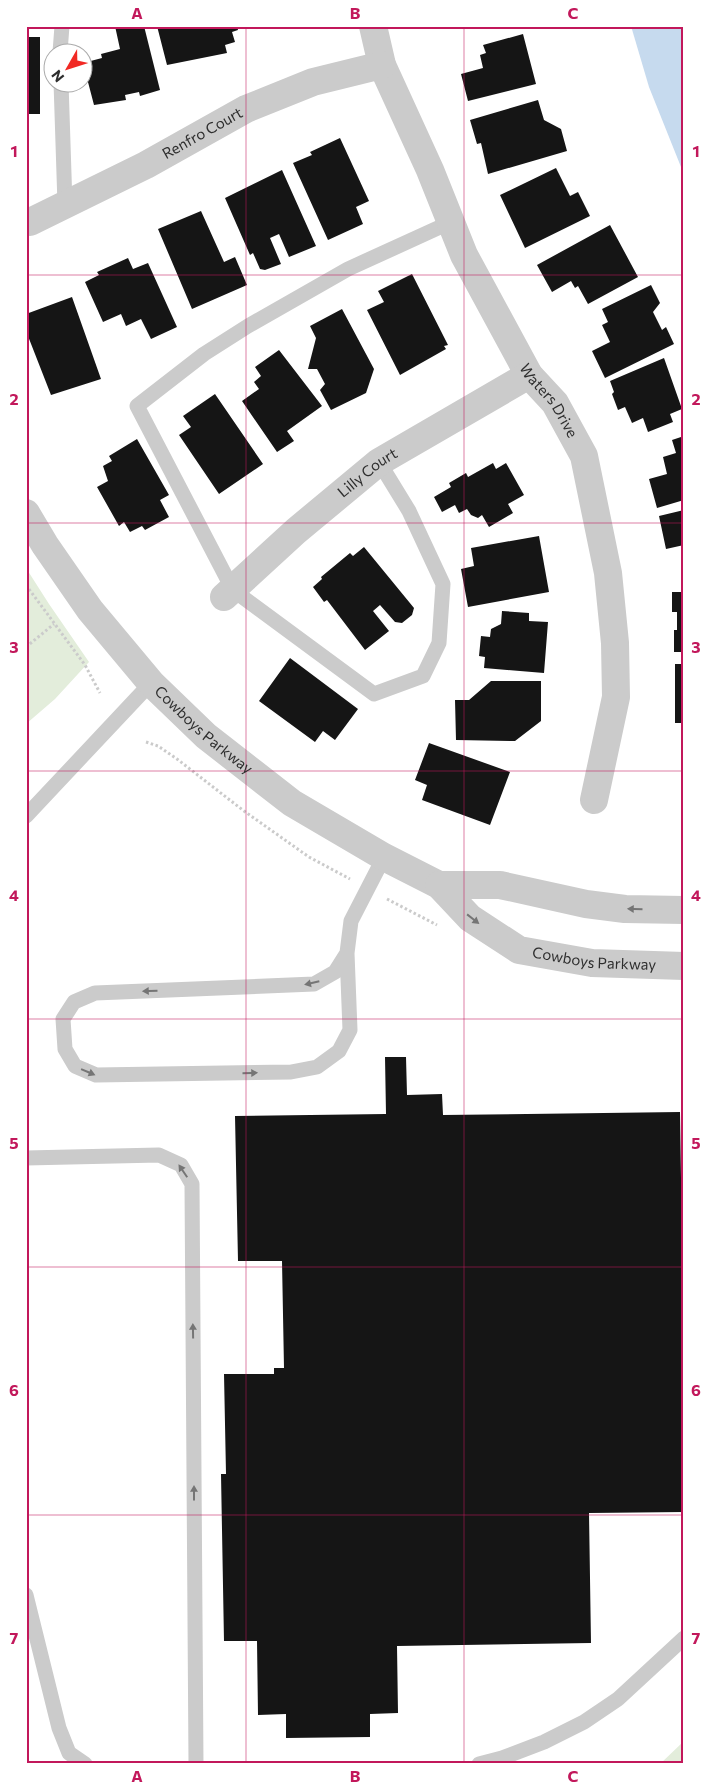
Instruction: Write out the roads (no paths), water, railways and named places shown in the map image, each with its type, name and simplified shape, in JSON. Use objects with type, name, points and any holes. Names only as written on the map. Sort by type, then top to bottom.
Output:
[{"type":"street","name":"Waters Drive","points":[[373,26],[382,65],[464,255],[529,375],[556,403],[584,456],[608,573],[615,643],[616,697],[594,800]]},
{"type":"street","name":"Renfro Court","points":[[30,222],[146,166],[246,109],[321,79],[382,65]]},
{"type":"street","name":"Lilly Court","points":[[229,593],[296,531],[379,462],[529,375]]},
{"type":"street","name":"Cowboys Parkway","points":[[26,513],[45,545],[90,610],[150,683],[206,736],[292,803],[384,857],[439,885],[470,918],[519,950],[592,963],[684,966]]},
{"type":"street","name":"Cowboys Parkway","points":[[439,885],[500,885],[586,904],[625,908],[684,910]]},
{"type":"lane","points":[[61,42],[62,26]]},
{"type":"lane","points":[[61,92],[65,205]]},
{"type":"lane","points":[[379,462],[409,511],[443,584],[439,643],[423,676],[374,694],[229,593],[137,406],[204,354],[248,326],[348,269],[451,222]]},
{"type":"lane","points":[[26,816],[150,683]]},
{"type":"lane","points":[[347,953],[335,972],[314,984],[95,993],[74,1002],[63,1019],[65,1049],[75,1066],[96,1075],[291,1072],[317,1067],[338,1051],[350,1030],[347,953],[351,921],[384,857]]},
{"type":"lane","points":[[26,1158],[159,1154],[181,1165],[192,1184],[196,1764]]},
{"type":"lane","points":[[26,1595],[59,1728],[69,1753],[85,1764]]},
{"type":"lane","points":[[479,1764],[502,1758],[544,1742],[584,1722],[618,1699],[684,1638]]},
{"type":"water","points":[[631,26],[684,26],[684,171],[649,87]]}]
